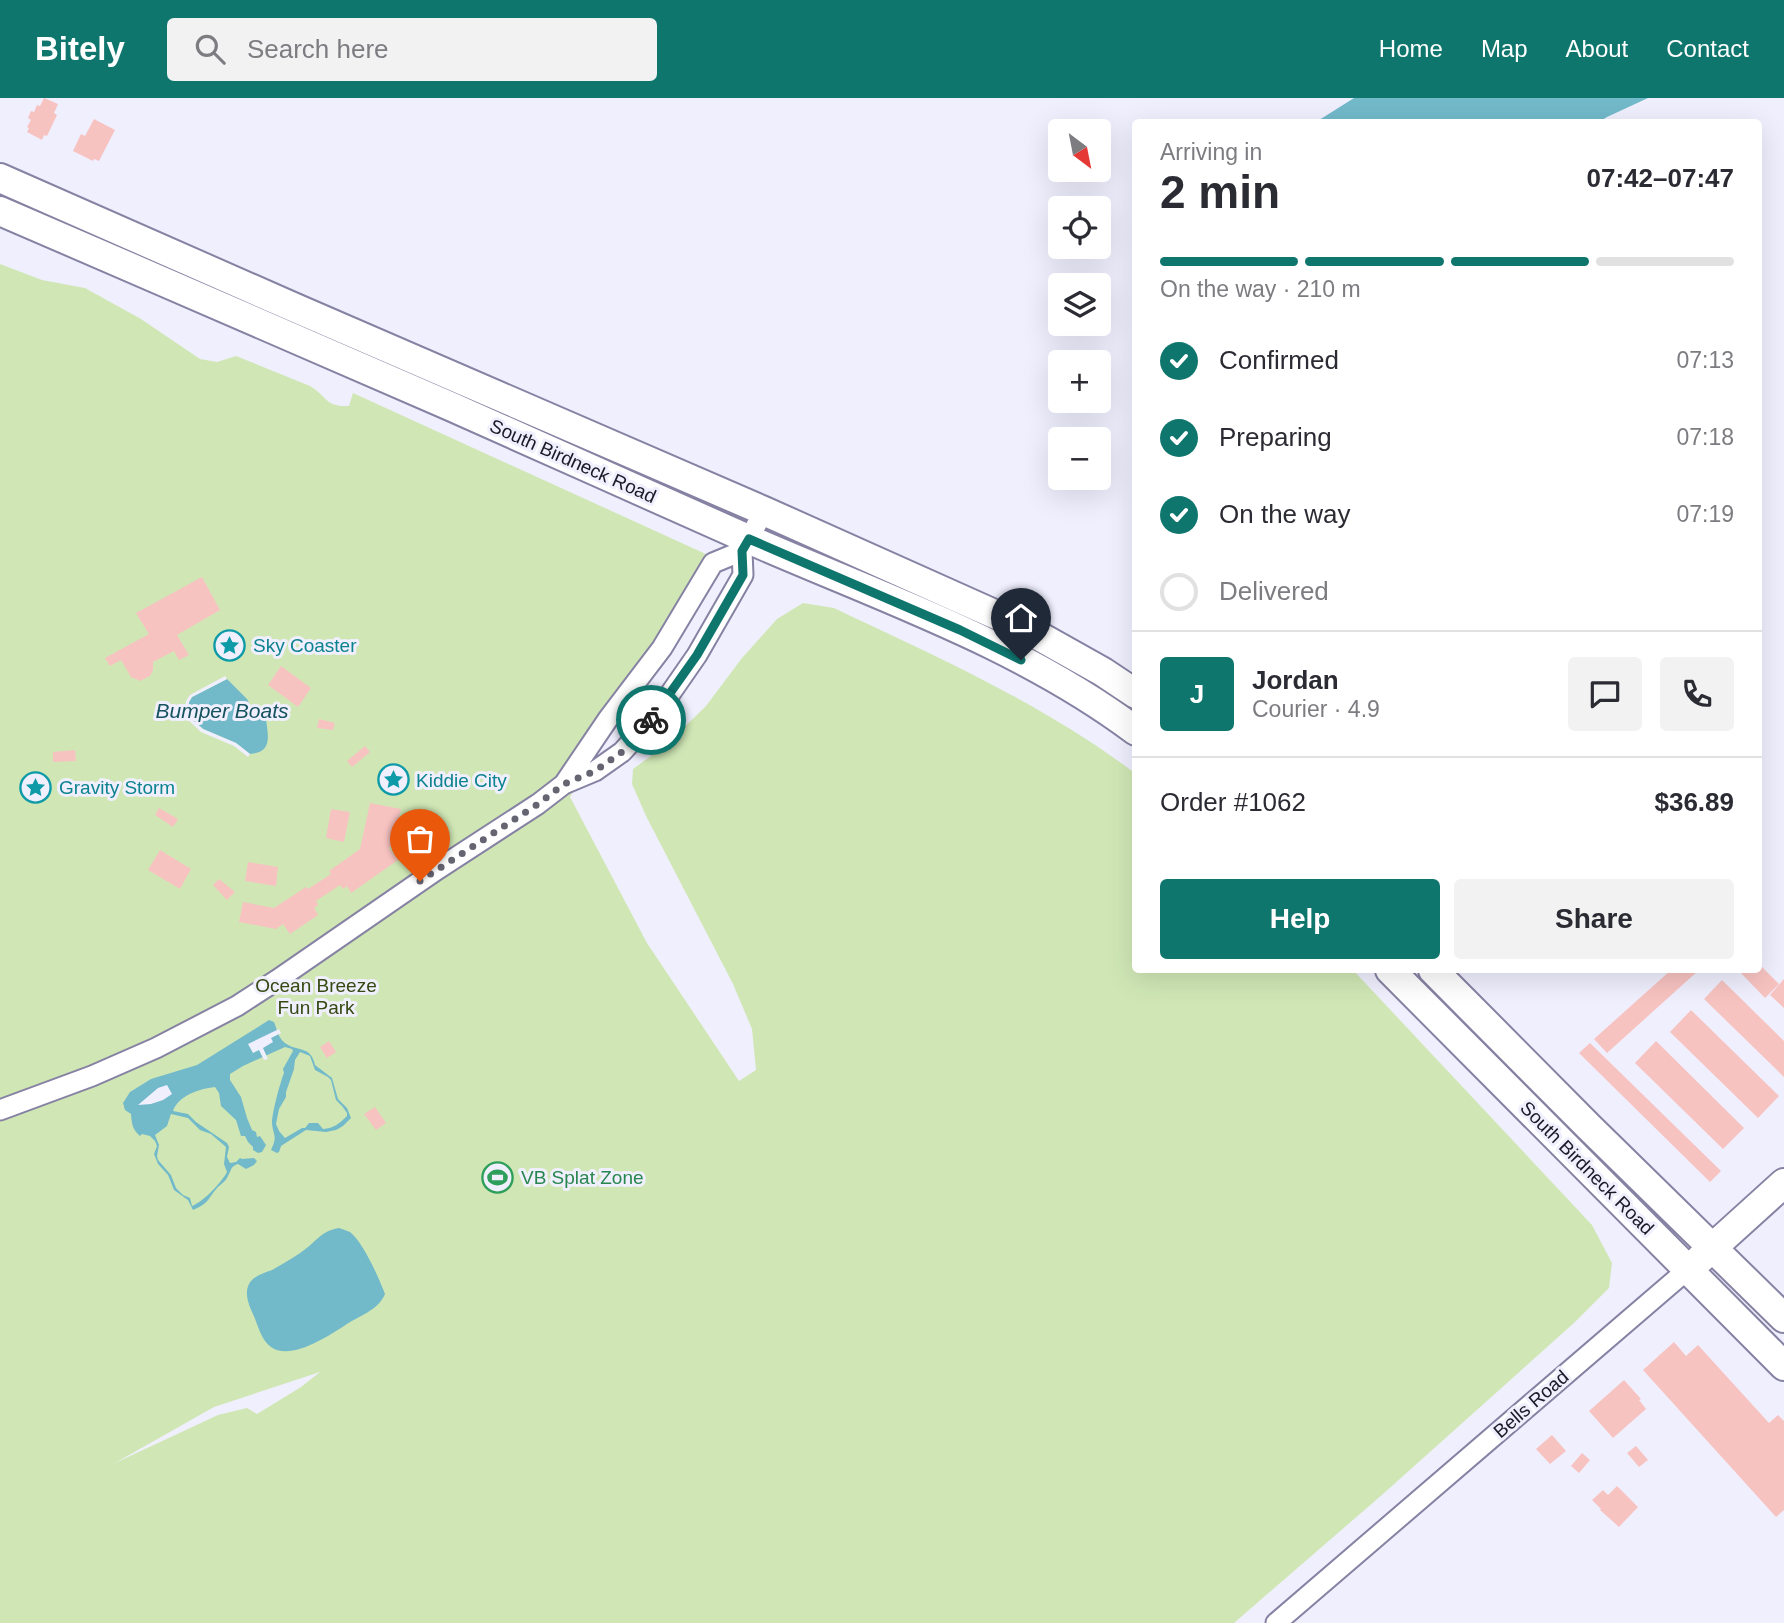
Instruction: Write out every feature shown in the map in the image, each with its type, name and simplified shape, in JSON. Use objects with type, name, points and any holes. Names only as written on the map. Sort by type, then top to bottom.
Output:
[{"type":"main road","name":"South Birdneck Road","points":[[0,178],[1021,626],[1132,691]]},
{"type":"main road","name":"South Birdneck Road","points":[[0,211],[424,395],[746,545],[960,630],[1072,688],[1132,728]]},
{"type":"main road","name":"South Birdneck Road","points":[[1393,973],[1784,1366]]},
{"type":"main road","name":"South Birdneck Road","points":[[1436,973],[1784,1318]]},
{"type":"main road","name":"Bells Road","points":[[1687,1270],[1784,1183]]},
{"type":"street","points":[[0,1110],[92,1076],[156,1048],[237,1006],[564,784],[595,771],[622,752],[654,717],[697,655],[743,575],[746,545],[764,511]]},
{"type":"street","points":[[564,784],[608,719],[662,648],[713,563],[746,545]]},
{"type":"street","name":"Bells Road","points":[[1276,1623],[1687,1270]]},
{"type":"green space","name":"Ocean Breeze Fun Park","points":[[0,264],[42,280],[85,288],[141,319],[200,359],[217,362],[236,356],[310,386],[335,405],[349,406],[353,393],[708,555],[570,797],[647,943],[739,1081],[756,1070],[752,1029],[733,984],[646,816],[632,784],[633,769],[666,745],[706,706],[742,658],[777,619],[803,603],[834,608],[989,683],[1064,725],[1132,771],[1132,973],[1356,973],[1592,1225],[1612,1263],[1609,1288],[1575,1322],[1383,1494],[1234,1623],[0,1623]],"holes":[[[320,1372],[257,1414],[247,1408],[218,1415],[115,1463],[214,1407]]]},
{"type":"water","points":[[1354,98],[1648,98],[1604,119],[1321,119]]},
{"type":"water","name":"Bumper Boats","points":[[227,679],[247,699],[253,711],[266,719],[266,747],[257,753],[250,754],[236,743],[203,729],[188,716],[192,697]]},
{"type":"water","points":[[269,1020],[274,1022],[283,1041],[310,1054],[315,1065],[332,1078],[338,1099],[347,1108],[351,1118],[336,1130],[306,1130],[281,1146],[279,1152],[271,1150],[275,1138],[272,1123],[283,1069],[293,1051],[285,1047],[230,1074],[230,1080],[241,1097],[252,1130],[266,1145],[262,1152],[253,1150],[245,1136],[241,1136],[236,1120],[221,1106],[215,1087],[196,1091],[185,1097],[173,1111],[188,1114],[227,1143],[230,1163],[240,1158],[254,1158],[257,1161],[246,1169],[238,1164],[234,1166],[207,1201],[193,1210],[188,1200],[174,1190],[168,1175],[158,1164],[154,1154],[157,1146],[155,1141],[150,1136],[140,1136],[137,1133],[131,1114],[125,1110],[123,1103],[130,1092],[151,1079],[197,1065]],"holes":[[[300,1052],[310,1056],[315,1070],[331,1080],[336,1100],[347,1116],[336,1125],[323,1129],[318,1123],[309,1123],[305,1128],[285,1138],[276,1124],[295,1060]],[[171,1114],[188,1118],[200,1130],[211,1134],[226,1147],[224,1164],[227,1172],[212,1191],[192,1206],[190,1198],[176,1188],[171,1175],[157,1156],[159,1145],[155,1135],[167,1126]]]},
{"type":"water","points":[[339,1228],[350,1232],[365,1252],[385,1294],[382,1300],[367,1313],[308,1346],[288,1351],[271,1347],[262,1336],[249,1303],[249,1284],[256,1277],[299,1253],[325,1233]]},
{"type":"pier","points":[[225,676],[227,679],[192,697],[188,716],[203,729],[236,743],[250,754],[248,757],[234,746],[201,732],[185,717],[186,701],[190,695]]},
{"type":"pier","points":[[279,1029],[281,1033],[271,1038],[273,1042],[263,1048],[268,1059],[264,1060],[259,1050],[253,1053],[248,1044]]},
{"type":"pier","points":[[167,1085],[172,1094],[151,1104],[138,1105],[158,1088]]},
{"type":"building","points":[[44,98],[58,104],[54,113],[57,115],[47,136],[44,135],[42,140],[27,132],[27,127],[31,120],[28,118],[31,111],[34,112],[37,105],[40,106]]},
{"type":"building","points":[[94,119],[115,130],[99,161],[93,161],[73,151],[81,134],[85,136]]},
{"type":"building","points":[[202,577],[220,610],[177,635],[189,655],[179,660],[174,651],[153,662],[150,676],[140,681],[131,677],[121,660],[110,666],[105,658],[149,634],[136,613]]},
{"type":"building","points":[[281,666],[311,688],[298,707],[268,685]]},
{"type":"building","points":[[168,704],[180,705],[179,715],[167,714]]},
{"type":"building","points":[[319,719],[335,723],[333,730],[317,728]]},
{"type":"building","points":[[365,746],[370,752],[352,767],[347,761]]},
{"type":"building","points":[[75,750],[76,761],[53,762],[53,752]]},
{"type":"building","points":[[370,803],[401,809],[393,845],[389,848],[398,860],[351,893],[347,886],[343,889],[340,885],[316,901],[318,905],[314,908],[318,915],[290,934],[283,924],[276,929],[239,922],[243,902],[274,908],[331,874],[329,871],[360,849]]},
{"type":"building","points":[[159,808],[178,819],[173,827],[155,815]]},
{"type":"building","points":[[331,809],[350,812],[344,842],[326,838]]},
{"type":"building","points":[[160,850],[191,869],[180,889],[148,870]]},
{"type":"building","points":[[248,862],[278,867],[276,886],[245,881]]},
{"type":"building","points":[[219,879],[235,892],[227,900],[213,885]]},
{"type":"building","points":[[1762,967],[1779,984],[1765,998],[1741,973],[1762,973]]},
{"type":"building","points":[[1668,973],[1696,973],[1607,1053],[1594,1039]]},
{"type":"building","points":[[1784,979],[1784,1008],[1770,995]]},
{"type":"building","points":[[1722,980],[1784,1041],[1784,1077],[1704,999]]},
{"type":"building","points":[[1691,1010],[1779,1096],[1758,1118],[1670,1032]]},
{"type":"building","points":[[329,1041],[336,1052],[327,1058],[320,1047]]},
{"type":"building","points":[[1656,1041],[1744,1128],[1723,1149],[1635,1063]]},
{"type":"building","points":[[1590,1043],[1721,1171],[1710,1182],[1579,1053]]},
{"type":"building","points":[[375,1107],[386,1123],[376,1130],[364,1114]]},
{"type":"building","points":[[1674,1342],[1686,1356],[1698,1345],[1769,1423],[1778,1415],[1784,1421],[1784,1510],[1776,1517],[1643,1370]]},
{"type":"building","points":[[1624,1380],[1646,1409],[1613,1438],[1589,1411]]},
{"type":"building","points":[[1552,1435],[1566,1451],[1550,1464],[1536,1449]]},
{"type":"building","points":[[1636,1446],[1648,1460],[1639,1467],[1627,1453]]},
{"type":"building","points":[[1582,1453],[1590,1460],[1579,1473],[1571,1466]]},
{"type":"building","points":[[1617,1486],[1638,1507],[1619,1527],[1592,1500],[1603,1490],[1608,1495]]},
{"type":"way so far","points":[[420,881],[564,784],[595,771],[622,752],[651,720]]},
{"type":"place","name":"Sky Coaster","points":[[230,645]]},
{"type":"place","name":"Kiddie City","points":[[393,780]]},
{"type":"place","name":"Gravity Storm","points":[[36,787]]},
{"type":"place","name":"VB Splat Zone","points":[[498,1177]]},
{"type":"route","points":[[651,720],[697,655],[743,575],[742,551],[749,539],[960,630],[1021,660]]}]
